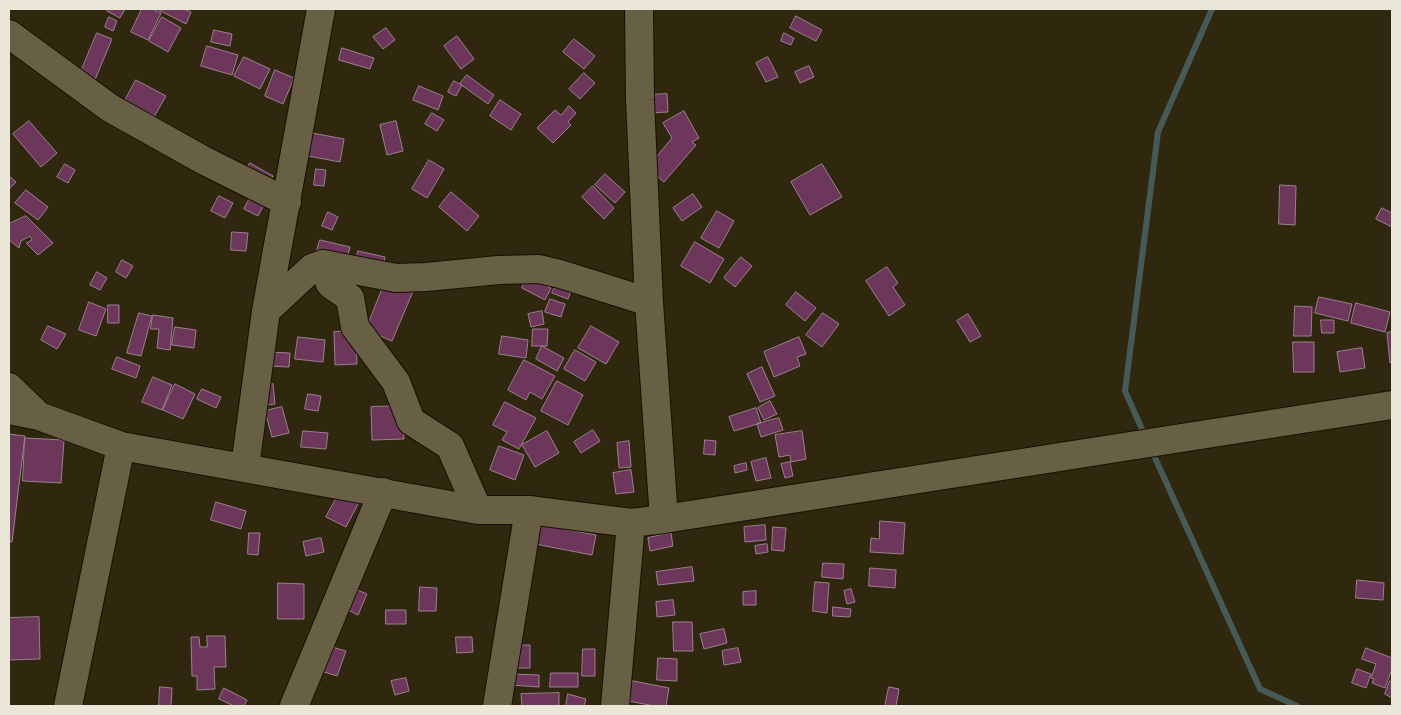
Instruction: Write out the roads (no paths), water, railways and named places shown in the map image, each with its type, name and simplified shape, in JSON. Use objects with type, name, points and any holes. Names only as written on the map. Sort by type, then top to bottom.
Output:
[{"type":"street","points":[[245,467],[266,311],[321,9]]},
{"type":"street","points":[[639,9],[640,100],[650,302],[664,519]]},
{"type":"street","points":[[9,34],[110,108],[203,160],[287,202]]},
{"type":"street","points":[[266,311],[312,268],[323,264],[396,278],[499,270],[539,269],[650,302]]},
{"type":"street","points":[[323,264],[330,284],[350,298],[355,327],[396,382],[411,421],[450,446],[478,510]]},
{"type":"street","points":[[9,387],[39,416]]},
{"type":"street","points":[[9,410],[39,416],[121,446],[478,510],[529,510],[631,523],[1392,405]]},
{"type":"street","points":[[68,706],[121,446]]},
{"type":"street","points":[[294,706],[383,492]]},
{"type":"street","points":[[497,706],[529,510]]},
{"type":"street","points":[[615,706],[631,523]]},
{"type":"waterway","points":[[1146,438],[1125,391],[1158,132],[1212,9]]},
{"type":"waterway","points":[[1151,449],[1260,689],[1297,706]]}]
